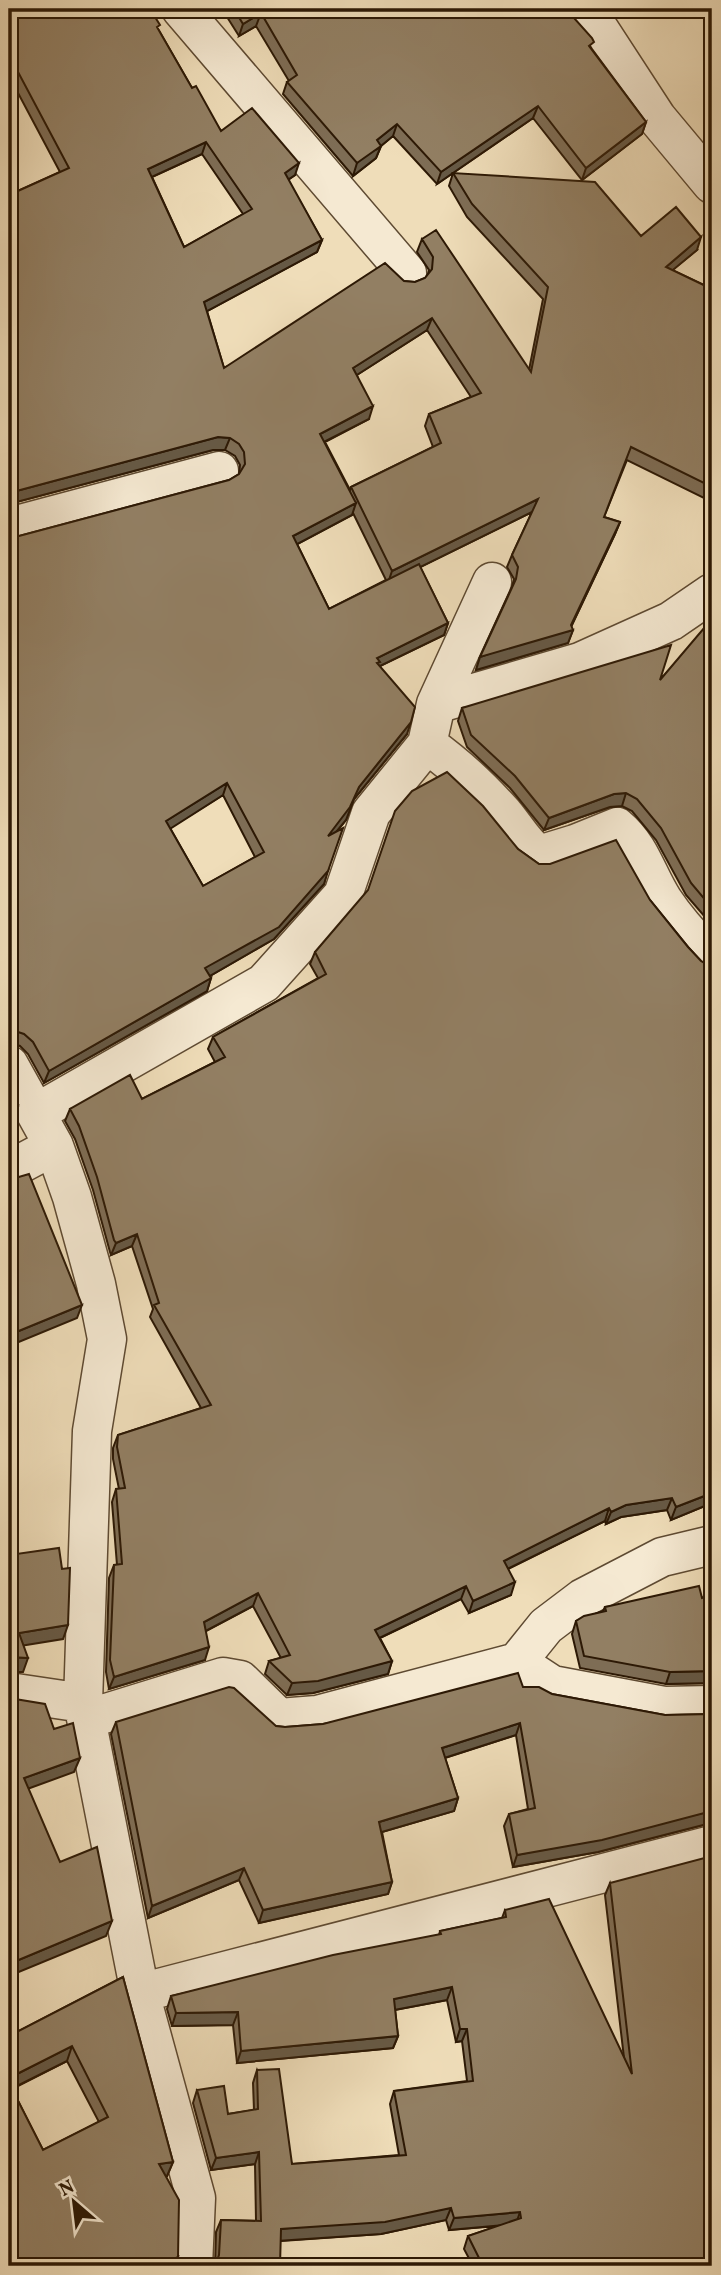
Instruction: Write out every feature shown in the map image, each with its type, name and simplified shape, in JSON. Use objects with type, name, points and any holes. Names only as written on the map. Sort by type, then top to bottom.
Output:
[{"type":"street","points":[[181,9],[407,273]]},
{"type":"street","points":[[586,9],[657,118],[712,184]]},
{"type":"street","points":[[9,527],[219,471]]},
{"type":"street","points":[[9,1170],[45,1130],[264,983],[343,895],[371,813],[427,744],[436,704],[492,582]]},
{"type":"street","points":[[436,704],[580,662],[671,621],[712,593]]},
{"type":"street","points":[[427,744],[465,772],[509,820],[529,848],[539,855],[617,827],[640,852],[663,901],[712,958]]},
{"type":"street","points":[[9,1065],[45,1130],[72,1196],[96,1284],[107,1339],[92,1431],[85,1711],[140,1993],[196,2198],[193,2266]]},
{"type":"street","points":[[9,1692],[85,1711],[223,1676],[240,1680],[279,1718],[317,1715],[517,1662],[546,1626],[583,1598],[662,1557],[712,1545]]},
{"type":"street","points":[[517,1662],[552,1685],[664,1706],[712,1705]]},
{"type":"street","points":[[140,1993],[712,1845]]},
{"type":"building","points":[[9,9],[150,9],[160,25],[157,27],[192,88],[196,86],[221,131],[252,108],[299,163],[285,173],[322,240],[204,302],[224,368],[385,263],[404,281],[415,282],[425,278],[432,269],[433,257],[422,239],[436,230],[531,372],[548,287],[472,204],[453,173],[595,182],[641,236],[676,207],[701,237],[666,267],[712,289],[712,487],[631,447],[604,517],[620,522],[571,625],[573,630],[480,657],[516,579],[518,567],[512,555],[538,499],[392,571],[351,487],[441,443],[429,414],[481,393],[432,318],[353,368],[373,406],[320,434],[356,503],[293,536],[329,609],[419,564],[448,623],[377,658],[380,662],[377,663],[415,707],[411,722],[359,787],[350,807],[328,836],[343,828],[328,871],[279,927],[205,968],[211,978],[49,1071],[33,1042],[24,1034],[9,1032],[9,536],[19,536],[229,480],[239,474],[245,464],[244,452],[239,444],[230,438],[218,437],[9,493],[9,195],[69,168],[9,55]],"holes":[[[206,142],[252,209],[184,247],[148,169]],[[227,783],[264,852],[203,886],[166,821]]]},
{"type":"building","points":[[234,9],[566,9],[592,38],[594,42],[589,46],[646,122],[586,168],[538,106],[441,172],[397,124],[377,140],[381,146],[357,163],[287,82],[297,75],[261,13],[243,24]]},
{"type":"building","points":[[710,621],[712,908],[691,883],[661,828],[637,799],[626,793],[614,794],[549,818],[515,776],[471,735],[462,708],[671,645],[660,680]]},
{"type":"building","points":[[447,772],[483,806],[518,849],[539,864],[550,864],[616,840],[650,900],[688,947],[701,961],[712,967],[712,1493],[676,1507],[672,1498],[626,1505],[611,1512],[609,1508],[504,1561],[515,1582],[473,1601],[466,1586],[375,1630],[392,1661],[318,1681],[292,1683],[269,1661],[290,1655],[258,1593],[204,1622],[209,1647],[114,1677],[110,1660],[114,1565],[122,1564],[116,1489],[125,1488],[117,1447],[118,1435],[211,1405],[154,1305],[159,1303],[137,1234],[116,1243],[114,1240],[97,1177],[70,1109],[130,1075],[142,1099],[225,1057],[213,1037],[326,974],[315,952],[368,890],[395,811],[412,791]]},
{"type":"building","points":[[9,1089],[18,1106],[9,1110]]},
{"type":"building","points":[[29,1174],[82,1305],[9,1335],[9,1178]]},
{"type":"building","points":[[59,1548],[62,1569],[70,1568],[68,1625],[19,1633],[28,1658],[9,1657],[9,1555]]},
{"type":"building","points":[[699,1586],[702,1598],[712,1595],[712,1671],[670,1672],[584,1656],[576,1621],[584,1616],[606,1611],[605,1607]]},
{"type":"building","points":[[518,1673],[523,1687],[539,1687],[552,1694],[665,1715],[712,1714],[712,1811],[602,1840],[517,1855],[509,1814],[535,1808],[520,1723],[442,1748],[458,1798],[379,1822],[392,1882],[263,1910],[244,1868],[152,1906],[116,1722],[229,1687],[234,1688],[276,1726],[323,1724]]},
{"type":"building","points":[[9,1698],[45,1704],[54,1729],[73,1723],[80,1758],[24,1778],[60,1862],[97,1847],[112,1921],[9,1964]]},
{"type":"building","points":[[712,1856],[712,2266],[483,2266],[468,2236],[521,2218],[520,2212],[454,2218],[451,2208],[385,2222],[281,2229],[280,2266],[215,2266],[219,2255],[221,2220],[261,2221],[259,2152],[216,2158],[197,2090],[224,2086],[228,2114],[258,2109],[257,2070],[279,2069],[292,2164],[406,2155],[394,2091],[473,2081],[467,2029],[460,2029],[452,1987],[394,1999],[398,2036],[241,2051],[238,2012],[176,2013],[171,1996],[333,1955],[441,1934],[440,1931],[506,1917],[505,1910],[549,1899],[632,2074],[610,1883]]},
{"type":"building","points":[[123,1977],[173,2162],[159,2164],[179,2200],[178,2257],[160,2266],[14,2266],[9,2256],[9,2083],[43,2150],[108,2117],[72,2046],[9,2078],[9,2036]]}]
